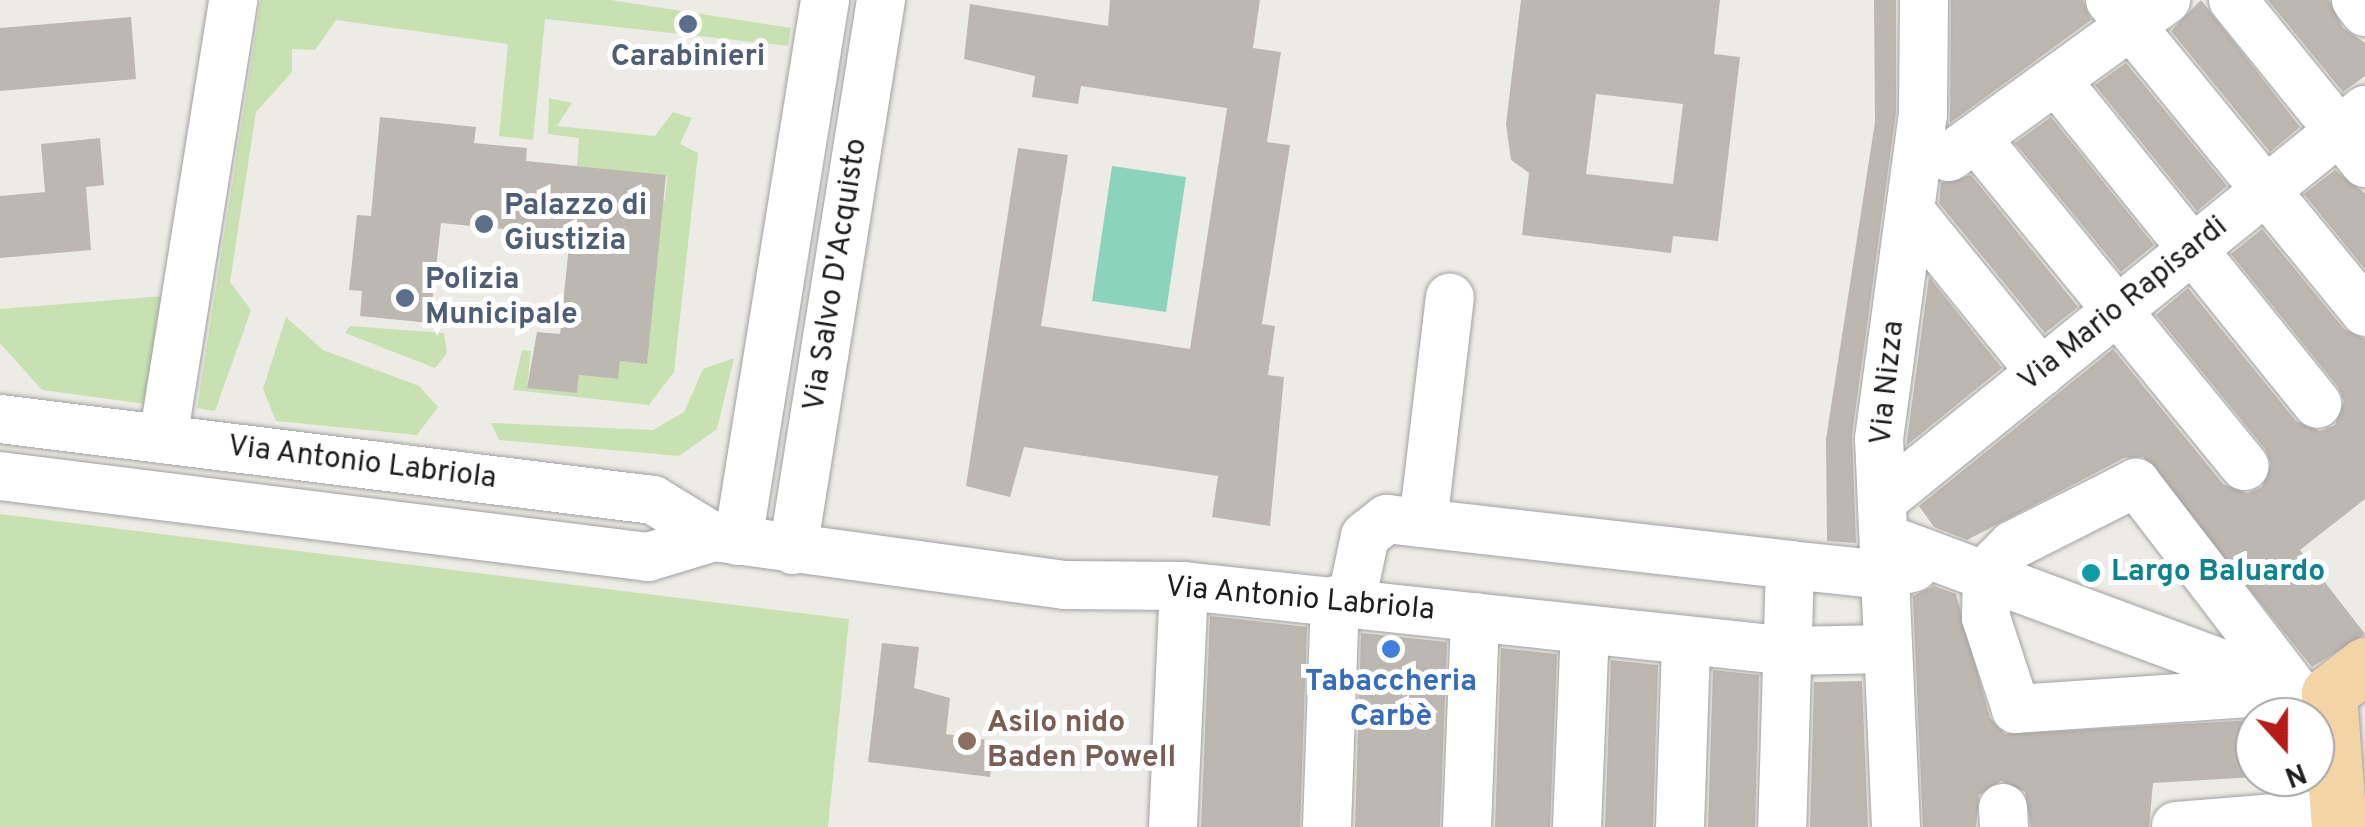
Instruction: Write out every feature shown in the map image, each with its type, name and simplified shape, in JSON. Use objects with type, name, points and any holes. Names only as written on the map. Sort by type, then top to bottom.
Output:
[{"type":"main road","points":[[2330,683],[2345,809]]},
{"type":"street","points":[[164,439],[233,0]]},
{"type":"street","points":[[726,539],[790,220],[825,0]]},
{"type":"street","name":"Via Salvo D'Acquisto","points":[[793,550],[881,0]]},
{"type":"street","name":"Via Nizza","points":[[1896,827],[1880,439],[1912,197],[1924,0]]},
{"type":"street","points":[[2233,0],[2356,135]]},
{"type":"street","points":[[2356,0],[2365,12]]},
{"type":"street","points":[[2041,372],[1912,197],[1976,138],[2056,80],[2136,8],[2266,190],[2365,312]]},
{"type":"street","points":[[2056,80],[2317,404]]},
{"type":"street","name":"Via Mario Rapisardi","points":[[1884,537],[2041,372],[2266,190],[2356,135]]},
{"type":"street","points":[[1976,138],[2244,466]]},
{"type":"street","points":[[790,220],[844,230]]},
{"type":"street","points":[[1423,523],[1450,298]]},
{"type":"street","name":"Via Antonio Labriola","points":[[0,420],[654,500],[726,539],[1065,585],[1184,586],[1343,601],[1686,643],[1789,651],[1887,649]]},
{"type":"street","name":"Via Antonio Labriola","points":[[0,476],[648,557],[726,539]]},
{"type":"street","points":[[1967,564],[2136,484],[2330,683]]},
{"type":"street","points":[[1327,827],[1343,601],[1365,536],[1388,519],[1790,565],[1884,537],[2330,683]]},
{"type":"street","points":[[1967,564],[2016,709],[2330,683]]},
{"type":"street","points":[[1782,827],[1790,565]]},
{"type":"street","points":[[1173,827],[1184,586]]},
{"type":"street","points":[[1466,827],[1475,617]]},
{"type":"street","points":[[1577,827],[1586,631]]},
{"type":"street","points":[[1680,827],[1686,643]]},
{"type":"street","points":[[2176,826],[2345,809]]},
{"type":"green space","points":[[261,0],[611,0],[791,28],[788,46],[545,19],[533,140],[499,136],[508,44],[336,20],[315,50],[292,49],[292,72],[256,112],[230,282],[251,310],[215,411],[197,408]]},
{"type":"green space","points":[[549,98],[572,103],[557,126],[655,136],[673,112],[692,118],[680,144],[698,153],[674,372],[649,405],[513,390],[522,350],[531,351],[527,387],[577,393],[579,375],[617,379],[620,361],[647,363],[658,200],[665,201],[667,176],[577,166],[579,138],[548,134]]},
{"type":"green space","points":[[1112,166],[1186,177],[1166,312],[1092,301]]},
{"type":"green space","points":[[164,296],[146,404],[42,390],[0,343],[0,309]]},
{"type":"green space","points":[[286,317],[323,350],[419,386],[438,407],[417,435],[276,421],[263,389]]},
{"type":"green space","points":[[350,326],[444,333],[447,353],[435,368],[345,333]]},
{"type":"green space","points":[[734,358],[717,429],[679,456],[499,440],[491,423],[653,430],[684,412],[703,369]]},
{"type":"green space","points":[[0,514],[849,619],[828,827],[0,827]]},
{"type":"building","points":[[1110,0],[1260,0],[1253,48],[1281,52],[1267,142],[1290,145],[1262,324],[1275,326],[1268,375],[1284,377],[1270,526],[1212,517],[1218,476],[1024,447],[1010,497],[966,486],[1018,148],[1068,155],[1041,326],[1190,349],[1227,108],[1081,86],[1078,104],[1032,97],[1035,76],[964,59],[970,4],[1108,26]]},
{"type":"building","points":[[1521,0],[1720,0],[1714,54],[1740,57],[1718,241],[1673,236],[1671,253],[1522,235],[1529,173],[1511,160],[1506,124]],"holes":[[[1596,94],[1683,104],[1673,184],[1586,174]]]},
{"type":"building","points":[[1874,0],[1896,0],[1896,112],[1852,435],[1856,543],[1827,541],[1826,439],[1875,122]]},
{"type":"building","points":[[1951,0],[2083,0],[2091,20],[1950,123]]},
{"type":"building","points":[[2201,0],[2300,127],[2270,152],[2171,31]]},
{"type":"building","points":[[2268,0],[2329,0],[2343,28],[2365,43],[2365,76],[2343,92]]},
{"type":"building","points":[[131,17],[136,79],[0,91],[0,28]]},
{"type":"building","points":[[2126,63],[2227,186],[2197,211],[2095,85]]},
{"type":"building","points":[[380,117],[476,127],[474,143],[527,148],[526,161],[666,175],[647,364],[620,361],[618,379],[579,375],[577,393],[527,388],[537,332],[560,334],[570,235],[441,223],[430,323],[360,316],[362,291],[349,290],[357,215],[371,216]]},
{"type":"building","points":[[2051,117],[2154,245],[2121,272],[2015,143]]},
{"type":"building","points":[[100,138],[104,185],[86,187],[91,250],[0,258],[0,196],[45,192],[41,144]]},
{"type":"building","points":[[2335,170],[2365,193],[2365,269],[2304,194]]},
{"type":"building","points":[[1971,175],[2078,307],[2045,333],[1939,203],[1941,183]]},
{"type":"building","points":[[2262,229],[2344,329],[2365,339],[2365,499],[2300,550],[2365,634],[2312,667],[2143,457],[2124,458],[1967,540],[1934,527],[1919,506],[2113,349],[2223,484],[2247,493],[2262,487],[2271,463],[2265,449],[2156,315],[2188,288],[2296,421],[2320,431],[2335,425],[2344,401],[2338,387],[2231,254]]},
{"type":"building","points":[[1929,277],[2002,368],[1907,445],[1907,440]]},
{"type":"building","points":[[1934,586],[1956,594],[1990,718],[2005,734],[2235,721],[2235,778],[2153,783],[2149,827],[2031,827],[2025,792],[2001,781],[1979,795],[1976,827],[1923,827],[1913,596]]},
{"type":"building","points":[[1210,616],[1307,627],[1300,827],[1201,827]]},
{"type":"building","points":[[1361,633],[1447,642],[1440,827],[1355,827]]},
{"type":"building","points":[[882,643],[919,647],[914,688],[950,698],[946,734],[994,741],[990,777],[868,762]]},
{"type":"building","points":[[1501,648],[1557,654],[1550,827],[1495,827]]},
{"type":"building","points":[[1611,660],[1658,665],[1653,827],[1605,827]]},
{"type":"building","points":[[1713,670],[1759,675],[1755,827],[1708,827]]},
{"type":"building","points":[[1862,681],[1868,827],[1810,827],[1814,682]]},
{"type":"place","name":"Carabinieri","points":[[688,24]]},
{"type":"place","name":"Palazzo di Giustizia","points":[[484,224]]},
{"type":"place","name":"Polizia Municipale","points":[[405,298]]},
{"type":"place","name":"Largo Baluardo","points":[[2091,573]]},
{"type":"place","name":"Tabaccheria Carbè","points":[[1391,649]]},
{"type":"place","name":"Asilo nido Baden Powell","points":[[967,741]]}]
